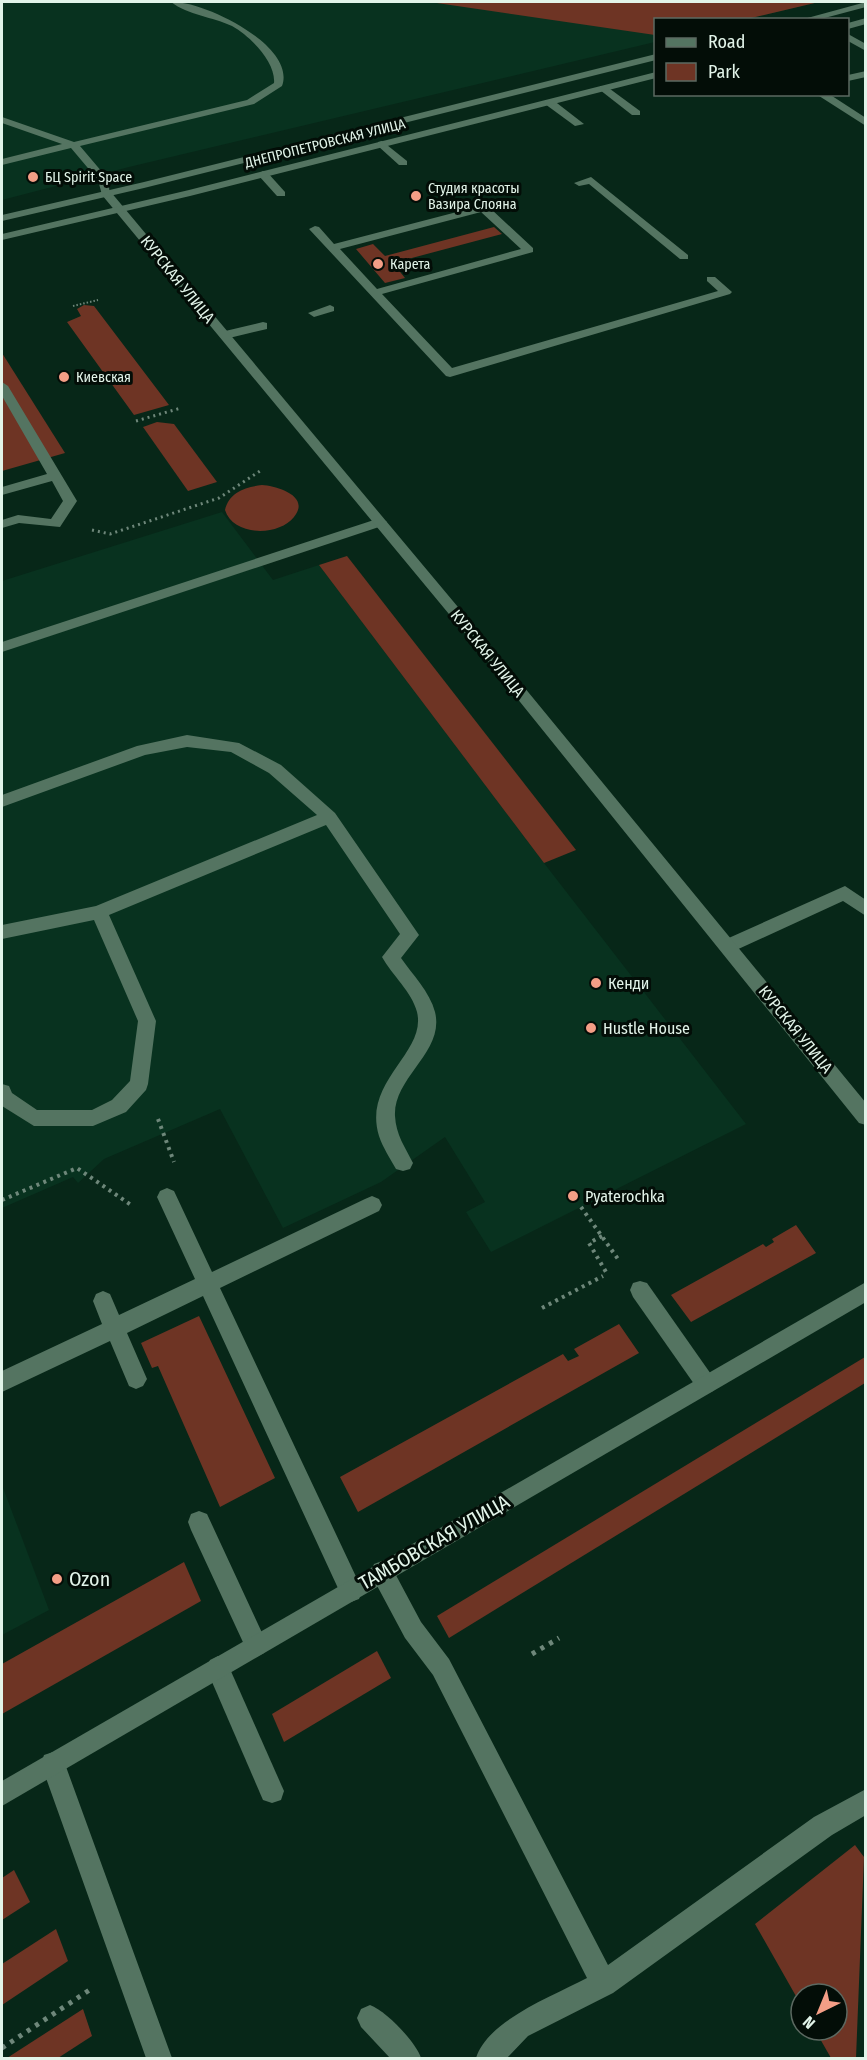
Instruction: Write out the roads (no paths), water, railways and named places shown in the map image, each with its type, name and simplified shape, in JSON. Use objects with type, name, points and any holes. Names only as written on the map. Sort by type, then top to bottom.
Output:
[{"type":"street","points":[[2,162],[250,102],[279,84],[280,72],[273,57],[237,25],[176,2]]},
{"type":"street","points":[[812,18],[866,4]]},
{"type":"street","points":[[849,26],[866,21]]},
{"type":"street","points":[[849,38],[866,48]]},
{"type":"street","name":"ДНЕПРОПЕТРОВСКАЯ УЛИЦА","points":[[2,218],[654,57]]},
{"type":"street","points":[[849,78],[866,74]]},
{"type":"street","name":"ДНЕПРОПЕТРОВСКАЯ УЛИЦА","points":[[2,237],[654,75]]},
{"type":"street","points":[[603,88],[636,113]]},
{"type":"street","points":[[824,96],[866,123]]},
{"type":"street","points":[[549,102],[579,124]]},
{"type":"street","points":[[2,120],[74,145]]},
{"type":"street","points":[[2,128],[16,125]]},
{"type":"street","points":[[382,144],[403,163]]},
{"type":"street","name":"КУРСКАЯ УЛИЦА","points":[[74,145],[103,179],[106,193],[380,522],[866,1117]]},
{"type":"street","points":[[263,174],[281,194]]},
{"type":"street","points":[[579,183],[591,180],[684,257]]},
{"type":"street","points":[[332,248],[503,203]]},
{"type":"street","points":[[374,292],[529,250],[483,208]]},
{"type":"street","points":[[315,229],[450,374],[726,292],[711,279]]},
{"type":"street","points":[[314,313],[330,309]]},
{"type":"street","points":[[225,335],[263,326]]},
{"type":"street","points":[[2,386],[70,501],[55,524],[18,519],[2,524]]},
{"type":"street","points":[[2,491],[55,476]]},
{"type":"street","points":[[2,647],[380,522]]},
{"type":"street","points":[[2,801],[143,750],[188,741],[234,747],[275,769],[329,817],[410,935],[391,957],[427,1012],[427,1034],[395,1079],[385,1104],[387,1134],[403,1163]]},
{"type":"street","points":[[2,932],[99,912],[329,817]]},
{"type":"street","points":[[728,946],[845,893],[866,910]]},
{"type":"street","points":[[2,1092],[4,1098],[34,1118],[93,1118],[119,1106],[139,1084],[147,1022],[99,912]]},
{"type":"street","points":[[167,1197],[351,1591]]},
{"type":"street","points":[[2,1382],[372,1205]]},
{"type":"street","points":[[640,1290],[706,1384]]},
{"type":"street","name":"ТАМБОВСКАЯ УЛИЦА","points":[[2,1794],[866,1291]]},
{"type":"street","points":[[103,1301],[136,1379]]},
{"type":"street","points":[[199,1522],[256,1645]]},
{"type":"street","points":[[382,1572],[413,1630],[441,1667],[604,1984]]},
{"type":"street","points":[[218,1668],[272,1791]]},
{"type":"street","points":[[52,1764],[159,2058]]},
{"type":"street","points":[[489,2058],[519,2027],[604,1984],[823,1826],[866,1801]]},
{"type":"street","points":[[370,2018],[408,2058]]},
{"type":"place","name":"БЦ Spirit Space","points":[[33,177]]},
{"type":"place","name":"Студия красоты Вазира Слояна","points":[[416,196]]},
{"type":"place","name":"Карета","points":[[378,264]]},
{"type":"place","name":"Киевская","points":[[64,377]]},
{"type":"place","name":"Кенди","points":[[596,983]]},
{"type":"place","name":"Hustle House","points":[[591,1028]]},
{"type":"place","name":"Pyaterochka","points":[[573,1196]]},
{"type":"place","name":"Ozon","points":[[57,1579]]}]
